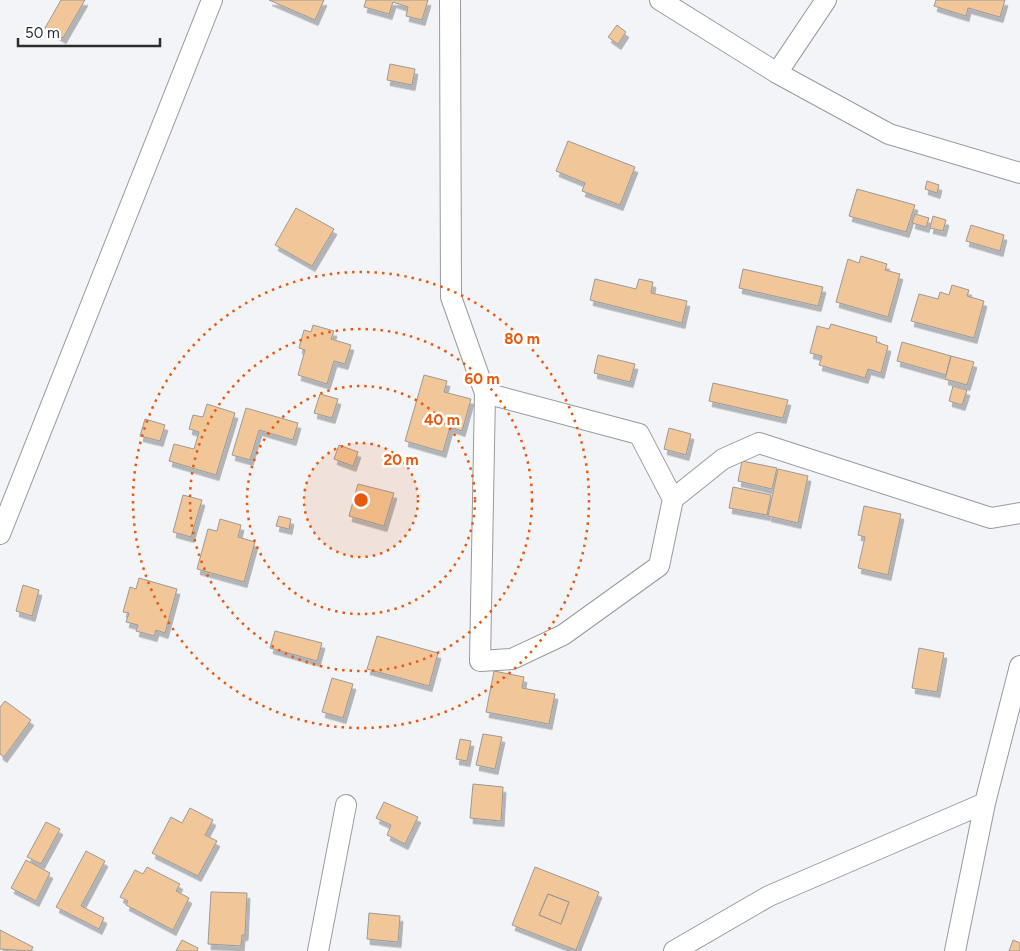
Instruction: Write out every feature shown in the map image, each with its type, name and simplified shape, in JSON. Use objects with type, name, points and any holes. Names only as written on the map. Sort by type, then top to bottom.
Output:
[{"type":"street","points":[[0,534],[212,0]]},
{"type":"street","points":[[450,0],[451,297],[485,393],[480,661],[512,659],[564,635],[659,566],[673,499],[639,434],[485,393]]},
{"type":"street","points":[[660,0],[778,73],[889,134],[1020,173]]},
{"type":"street","points":[[778,73],[826,0]]},
{"type":"street","points":[[673,499],[723,459],[759,443],[991,518],[1020,513]]},
{"type":"street","points":[[955,951],[985,803],[1020,666]]},
{"type":"street","points":[[674,951],[769,896],[985,803]]},
{"type":"street","points":[[318,951],[346,805]]},
{"type":"building","points":[[61,0],[85,0],[63,38],[45,28]]},
{"type":"building","points":[[269,0],[324,0],[315,20]]},
{"type":"building","points":[[366,0],[428,0],[422,20],[406,16],[408,7],[393,2],[389,14],[364,7]]},
{"type":"building","points":[[936,0],[1005,0],[1000,17],[968,8],[966,16],[934,6]]},
{"type":"building","points":[[617,25],[626,32],[618,44],[608,37]]},
{"type":"building","points":[[390,64],[415,69],[412,85],[387,80]]},
{"type":"building","points":[[568,141],[635,167],[620,205],[582,191],[585,183],[556,171]]},
{"type":"building","points":[[927,181],[939,185],[937,193],[925,189]]},
{"type":"building","points":[[857,189],[915,205],[906,232],[849,216]]},
{"type":"building","points":[[296,208],[334,229],[312,266],[275,245]]},
{"type":"building","points":[[915,214],[929,218],[926,227],[912,223]]},
{"type":"building","points":[[933,216],[946,220],[943,231],[930,228]]},
{"type":"building","points":[[971,225],[1004,235],[1000,251],[966,241]]},
{"type":"building","points":[[861,256],[887,264],[885,270],[900,274],[888,317],[836,302],[848,259],[859,263]]},
{"type":"building","points":[[743,269],[823,287],[818,306],[739,288]]},
{"type":"building","points":[[595,279],[636,289],[639,279],[653,282],[651,293],[687,301],[682,323],[590,300]]},
{"type":"building","points":[[952,285],[969,290],[967,296],[984,301],[974,338],[911,321],[919,294],[938,299],[940,292],[949,295]]},
{"type":"building","points":[[831,324],[877,337],[876,342],[888,346],[881,373],[868,369],[865,378],[819,365],[822,356],[810,353],[817,326],[829,329]]},
{"type":"building","points":[[313,325],[334,331],[331,339],[351,345],[345,364],[334,361],[327,384],[298,375],[305,350],[299,348],[304,330],[311,332]]},
{"type":"building","points":[[902,342],[951,356],[946,375],[897,361]]},
{"type":"building","points":[[598,355],[635,364],[630,382],[594,373]]},
{"type":"building","points":[[951,356],[974,362],[967,385],[945,379]]},
{"type":"building","points":[[424,375],[447,381],[444,392],[471,399],[462,431],[450,427],[443,452],[405,441]]},
{"type":"building","points":[[713,383],[788,400],[783,418],[709,401]]},
{"type":"building","points":[[953,386],[967,390],[962,405],[949,401]]},
{"type":"building","points":[[320,394],[338,399],[332,418],[314,413]]},
{"type":"building","points":[[207,404],[235,413],[216,475],[169,461],[174,444],[194,449],[199,432],[189,429],[193,415],[203,417]]},
{"type":"building","points":[[246,408],[298,423],[293,440],[259,430],[250,460],[232,455]]},
{"type":"building","points":[[145,419],[165,425],[160,441],[140,436]]},
{"type":"building","points":[[669,428],[691,434],[686,455],[664,449]]},
{"type":"building","points":[[339,445],[358,452],[353,466],[334,459]]},
{"type":"building","points":[[742,461],[777,468],[772,489],[738,481]]},
{"type":"building","points":[[778,469],[808,476],[798,523],[768,516]]},
{"type":"building","points":[[358,484],[394,493],[384,526],[349,516]]},
{"type":"building","points":[[733,487],[771,495],[767,515],[729,508]]},
{"type":"building","points":[[183,495],[202,500],[191,537],[173,532]]},
{"type":"building","points":[[864,506],[901,514],[888,575],[858,568],[865,537],[858,535]]},
{"type":"building","points":[[279,516],[291,519],[289,529],[276,526]]},
{"type":"building","points":[[220,519],[241,525],[238,537],[255,542],[244,582],[197,569],[208,529],[217,531]]},
{"type":"building","points":[[139,578],[177,589],[165,633],[156,630],[154,636],[136,631],[138,625],[126,622],[129,613],[123,612],[130,587],[136,589]]},
{"type":"building","points":[[23,585],[39,590],[32,616],[16,611]]},
{"type":"building","points":[[275,631],[322,643],[317,661],[270,648]]},
{"type":"building","points":[[377,636],[438,653],[429,686],[367,669]]},
{"type":"building","points":[[919,648],[944,653],[937,692],[912,688]]},
{"type":"building","points":[[494,671],[524,677],[522,688],[555,694],[549,724],[486,712]]},
{"type":"building","points":[[332,678],[353,684],[343,718],[322,712]]},
{"type":"building","points":[[5,701],[31,720],[4,757],[0,754],[0,707]]},
{"type":"building","points":[[483,734],[502,737],[495,769],[476,765]]},
{"type":"building","points":[[460,739],[471,741],[467,761],[456,759]]},
{"type":"building","points":[[473,784],[503,787],[501,821],[470,818]]},
{"type":"building","points":[[384,802],[418,817],[405,844],[387,835],[391,825],[376,818]]},
{"type":"building","points":[[190,808],[213,820],[205,835],[217,841],[198,876],[152,853],[171,817],[182,823]]},
{"type":"building","points":[[46,822],[60,829],[41,864],[27,857]]},
{"type":"building","points":[[86,851],[105,861],[81,906],[104,918],[99,929],[56,907]]},
{"type":"building","points":[[26,860],[50,873],[36,901],[11,888]]},
{"type":"building","points":[[147,867],[180,884],[176,891],[189,898],[173,930],[126,905],[128,901],[120,897],[135,870],[143,874]]},
{"type":"building","points":[[535,867],[599,892],[576,950],[512,925]],"holes":[[[548,894],[569,902],[561,924],[539,915]]]},
{"type":"building","points":[[211,892],[247,893],[245,935],[242,935],[241,946],[208,944]]},
{"type":"building","points":[[548,894],[569,902],[561,924],[539,915]]},
{"type":"building","points":[[369,913],[400,916],[398,942],[367,939]]},
{"type":"building","points":[[0,930],[33,947],[31,951],[0,949]]},
{"type":"building","points":[[182,940],[198,948],[197,951],[176,951]]},
{"type":"building","points":[[1013,940],[1020,943],[1020,951],[1009,951]]}]
